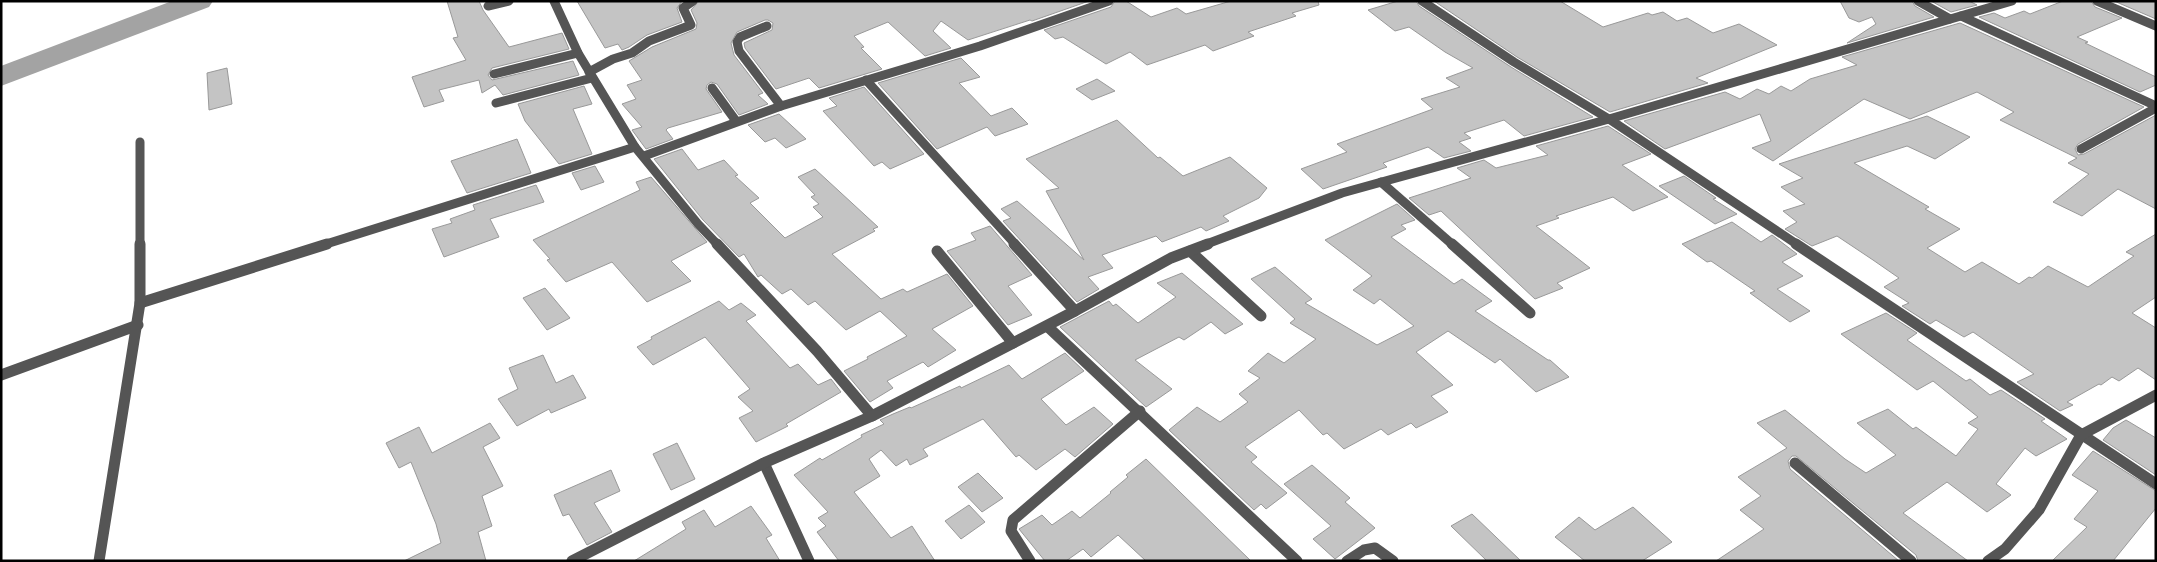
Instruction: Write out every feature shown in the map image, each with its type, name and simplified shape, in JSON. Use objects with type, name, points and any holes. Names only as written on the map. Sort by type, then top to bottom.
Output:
[{"type":"street","points":[[488,6],[509,1]]},
{"type":"street","points":[[554,1],[590,75],[635,147],[698,224],[817,351],[872,416]]},
{"type":"street","points":[[496,103],[590,75],[606,62],[632,53],[649,41],[691,25],[683,8],[693,1]]},
{"type":"street","points":[[644,156],[781,106],[980,46],[1109,1]]},
{"type":"street","points":[[1422,1],[1471,36],[1528,72],[1609,119],[2156,484]]},
{"type":"street","points":[[1918,1],[1950,20]]},
{"type":"street","points":[[572,561],[764,464],[872,416],[1047,326],[1171,258],[1342,193],[1609,119],[2012,1]]},
{"type":"street","points":[[2096,1],[2156,26]]},
{"type":"street","points":[[1961,16],[2156,107]]},
{"type":"street","points":[[767,26],[740,37],[737,42],[739,51],[781,106]]},
{"type":"street","points":[[494,74],[578,53]]},
{"type":"street","points":[[866,80],[1075,311]]},
{"type":"street","points":[[712,88],[736,121]]},
{"type":"street","points":[[2081,149],[2156,107]]},
{"type":"street","points":[[99,561],[138,325],[140,303],[140,142]]},
{"type":"street","points":[[140,303],[635,147]]},
{"type":"street","points":[[1381,182],[1530,313]]},
{"type":"street","points":[[937,251],[1013,343]]},
{"type":"street","points":[[1190,251],[1261,316]]},
{"type":"street","points":[[1,375],[138,325]]},
{"type":"street","points":[[1047,326],[1140,411],[1298,561]]},
{"type":"street","points":[[1988,561],[2005,549],[2040,510],[2081,435],[2156,396]]},
{"type":"street","points":[[1030,561],[1011,531],[1013,520],[1140,411]]},
{"type":"street","points":[[1795,463],[1911,561]]},
{"type":"street","points":[[764,464],[809,561]]},
{"type":"street","points":[[1346,561],[1364,550],[1375,548],[1393,561]]},
{"type":"building","points":[[447,1],[479,1],[483,10],[509,47],[562,33],[569,49],[492,68],[488,75],[492,80],[573,61],[579,75],[503,95],[495,85],[482,93],[479,80],[439,90],[444,101],[424,107],[412,77],[466,60],[453,38],[458,37]]},
{"type":"building","points":[[577,1],[682,1],[677,8],[682,22],[647,35],[622,50],[618,44],[605,48]]},
{"type":"building","points":[[699,1],[1089,1],[1032,21],[1030,20],[968,40],[941,21],[933,31],[951,48],[925,56],[888,22],[854,36],[864,47],[861,48],[882,69],[819,88],[809,78],[776,89],[745,48],[744,43],[772,30],[773,23],[765,20],[737,32],[731,43],[734,55],[763,93],[758,95],[768,104],[739,115],[717,84],[711,82],[707,85],[706,89],[722,112],[668,128],[666,130],[673,139],[646,149],[632,130],[642,127],[622,104],[636,99],[627,85],[642,80],[629,61],[652,47],[696,29],[697,23],[691,10]]},
{"type":"building","points":[[1115,1],[1126,1],[1151,17],[1177,8],[1186,14],[1231,1],[1318,1],[1319,5],[1292,13],[1296,16],[1248,32],[1254,36],[1213,51],[1205,45],[1147,65],[1130,52],[1106,64],[1063,37],[1055,39],[1044,30],[1111,7]]},
{"type":"building","points":[[1398,1],[1416,1],[1419,6],[1511,67],[1593,117],[1524,136],[1504,120],[1464,133],[1471,138],[1459,142],[1471,151],[1444,158],[1428,147],[1383,163],[1387,167],[1323,189],[1301,169],[1347,152],[1337,144],[1433,109],[1421,99],[1460,87],[1446,78],[1473,68],[1445,52],[1409,27],[1395,31],[1368,10]]},
{"type":"building","points":[[1434,1],[1560,1],[1603,27],[1648,13],[1652,15],[1663,12],[1677,21],[1687,18],[1713,33],[1739,24],[1777,45],[1696,78],[1708,83],[1610,112],[1517,57]]},
{"type":"building","points":[[1840,1],[1912,1],[1915,6],[1934,17],[1847,43],[1876,24],[1872,17],[1859,22],[1849,18]]},
{"type":"building","points":[[1931,1],[1969,1],[1977,5],[1951,12]]},
{"type":"building","points":[[2063,1],[2091,1],[2095,7],[2122,18],[2077,37],[2088,42],[2085,43],[2156,77],[2156,85],[2140,92],[1979,17],[1994,13],[2005,18],[2024,11],[2030,14]]},
{"type":"building","points":[[2114,1],[2156,1],[2156,19]]},
{"type":"building","points":[[1960,23],[2144,107],[2078,144],[2075,149],[2078,155],[2084,154],[2156,115],[2156,209],[2118,189],[2082,216],[2053,202],[2089,174],[2068,163],[2077,158],[2000,120],[2014,112],[1977,92],[1910,119],[1864,99],[1773,161],[1752,148],[1771,141],[1760,114],[1665,149],[1624,121],[1725,92],[1740,99],[1757,89],[1769,94],[1781,86],[1791,91],[1810,79],[1857,65],[1842,57]]},
{"type":"building","points":[[961,58],[980,77],[959,83],[991,116],[1012,108],[1028,124],[995,136],[987,127],[937,149],[878,83]]},
{"type":"building","points":[[227,68],[232,104],[209,110],[207,73]]},
{"type":"building","points":[[1097,79],[1115,91],[1092,100],[1076,89]]},
{"type":"building","points":[[584,86],[592,104],[573,109],[592,154],[559,164],[525,121],[518,104]]},
{"type":"building","points":[[864,87],[924,154],[890,169],[882,162],[874,166],[823,111],[837,106],[829,98]]},
{"type":"building","points":[[779,114],[806,139],[786,148],[775,138],[765,142],[748,125]]},
{"type":"building","points":[[1927,116],[1970,137],[1935,159],[1907,146],[1854,163],[1929,207],[1925,209],[1960,229],[1927,248],[1965,272],[1982,262],[2019,284],[2029,277],[2032,278],[2048,266],[2088,287],[2134,256],[2126,252],[2156,234],[2156,297],[2132,313],[2156,328],[2156,380],[2138,368],[2119,381],[2112,377],[2101,385],[2099,384],[2067,402],[2073,405],[2060,411],[2017,382],[2034,374],[1973,332],[1964,337],[1936,320],[1930,324],[1902,306],[1909,303],[1884,287],[1899,278],[1837,236],[1812,246],[1785,229],[1797,222],[1783,211],[1805,204],[1781,187],[1803,178],[1779,164]]},
{"type":"building","points":[[1117,120],[1158,158],[1160,157],[1183,176],[1230,157],[1267,188],[1259,198],[1223,216],[1229,221],[1206,231],[1201,227],[1162,242],[1156,236],[1102,255],[1113,268],[1088,277],[1099,289],[1077,302],[1003,221],[1011,218],[1001,209],[1017,201],[1084,260],[1046,191],[1059,188],[1026,159]]},
{"type":"building","points":[[1608,126],[1651,154],[1622,165],[1668,197],[1633,211],[1613,197],[1556,216],[1559,218],[1536,226],[1590,268],[1557,283],[1563,288],[1535,299],[1441,211],[1429,215],[1409,198],[1471,178],[1457,168],[1484,160],[1496,168],[1548,155],[1536,146]]},
{"type":"building","points":[[517,139],[531,173],[467,193],[451,161]]},
{"type":"building","points":[[682,149],[698,170],[724,160],[738,175],[735,176],[759,198],[750,203],[785,238],[823,217],[813,207],[819,204],[811,197],[815,195],[798,177],[815,169],[878,227],[873,229],[875,231],[832,254],[881,299],[903,289],[907,292],[947,274],[973,306],[932,329],[956,350],[928,367],[923,362],[887,381],[893,388],[870,402],[844,371],[907,336],[880,311],[846,330],[815,301],[808,305],[791,289],[782,294],[761,275],[758,277],[744,254],[739,257],[703,220],[654,159]]},
{"type":"building","points":[[595,166],[604,182],[581,190],[572,173]]},
{"type":"building","points":[[1684,176],[1716,198],[1713,199],[1737,214],[1715,224],[1659,186]]},
{"type":"building","points":[[651,177],[707,242],[671,261],[691,281],[647,302],[612,262],[566,282],[547,260],[550,259],[533,240],[640,190],[636,182]]},
{"type":"building","points":[[536,185],[544,202],[490,219],[499,237],[444,257],[432,229],[452,223],[450,219],[475,210],[473,205]]},
{"type":"building","points":[[1397,204],[1415,220],[1401,225],[1406,229],[1391,237],[1454,284],[1462,279],[1492,301],[1475,311],[1550,360],[1569,377],[1536,392],[1500,359],[1495,363],[1448,331],[1416,352],[1453,385],[1431,396],[1448,412],[1416,428],[1411,423],[1388,435],[1381,429],[1344,449],[1327,433],[1323,435],[1299,410],[1245,447],[1257,457],[1251,462],[1287,493],[1266,509],[1261,504],[1254,510],[1169,430],[1197,407],[1220,422],[1248,402],[1239,394],[1260,378],[1248,371],[1268,353],[1284,363],[1316,339],[1290,323],[1295,319],[1251,279],[1275,267],[1312,299],[1305,303],[1377,345],[1414,326],[1380,299],[1374,304],[1353,290],[1372,276],[1325,240]]},
{"type":"building","points":[[1732,222],[1761,242],[1772,235],[1797,254],[1782,262],[1803,276],[1777,289],[1810,311],[1790,322],[1750,293],[1755,291],[1711,261],[1707,262],[1682,244]]},
{"type":"building","points":[[990,226],[1032,275],[1008,286],[1032,315],[1008,325],[947,251],[976,240],[971,233]]},
{"type":"building","points":[[1182,273],[1243,324],[1225,334],[1211,322],[1184,340],[1179,337],[1135,360],[1172,389],[1146,407],[1060,327],[1109,301],[1113,306],[1116,304],[1138,323],[1176,297],[1157,283]]},
{"type":"building","points":[[545,288],[570,318],[547,330],[523,298]]},
{"type":"building","points":[[719,301],[729,310],[741,303],[756,315],[746,321],[790,368],[798,364],[818,385],[831,379],[841,392],[786,424],[788,426],[756,442],[739,418],[753,411],[738,397],[750,389],[705,337],[653,365],[637,347],[652,339],[651,337]]},
{"type":"building","points":[[1886,313],[1917,333],[1907,340],[1966,381],[1970,379],[1990,395],[2001,390],[2045,419],[2041,421],[2067,439],[2036,456],[2025,448],[1996,484],[2011,495],[1987,512],[1947,482],[1903,513],[1968,561],[1918,561],[1916,555],[1796,456],[1792,456],[1788,461],[1790,469],[1899,561],[1716,561],[1764,529],[1740,510],[1761,496],[1738,477],[1787,448],[1757,423],[1785,410],[1845,459],[1866,473],[1896,455],[1857,423],[1888,409],[1913,429],[1916,427],[1956,456],[1978,429],[1968,423],[1978,417],[1933,381],[1917,390],[1841,334]]},
{"type":"building","points":[[1065,353],[1084,371],[1041,399],[1066,425],[1094,407],[1113,424],[1075,457],[1065,449],[1036,470],[1019,455],[1016,457],[983,419],[923,449],[928,456],[910,465],[907,459],[896,466],[881,450],[869,459],[880,476],[854,492],[891,538],[912,526],[935,561],[839,561],[817,532],[826,526],[818,518],[828,512],[794,475],[820,458],[822,460],[862,437],[861,435],[884,424],[880,420],[893,414],[960,386],[961,388],[1009,365],[1022,379]]},
{"type":"building","points":[[543,355],[556,383],[573,375],[586,398],[551,413],[549,409],[517,426],[498,399],[518,389],[509,368]]},
{"type":"building","points":[[2126,420],[2156,438],[2156,475],[2103,440],[2113,428]]},
{"type":"building","points":[[490,423],[500,438],[483,447],[503,486],[482,496],[492,526],[478,532],[486,561],[404,561],[441,543],[436,524],[411,462],[399,468],[386,443],[419,427],[432,453]]},
{"type":"building","points":[[677,443],[695,479],[671,490],[653,454]]},
{"type":"building","points":[[2093,451],[2156,491],[2156,508],[2113,561],[2052,561],[2087,527],[2074,519],[2098,491],[2072,475]]},
{"type":"building","points":[[1146,459],[1251,561],[1146,561],[1118,535],[1091,557],[1083,549],[1066,561],[1045,561],[1019,529],[1042,515],[1052,525],[1072,511],[1080,518],[1111,493],[1128,477],[1126,475]]},
{"type":"building","points":[[1312,465],[1350,498],[1345,502],[1375,528],[1335,559],[1313,539],[1331,526],[1284,484]]},
{"type":"building","points":[[611,470],[620,491],[594,503],[612,532],[587,545],[569,514],[563,516],[554,495]]},
{"type":"building","points":[[978,473],[1003,498],[982,512],[958,487]]},
{"type":"building","points":[[969,505],[985,522],[961,539],[945,521]]},
{"type":"building","points":[[751,506],[772,535],[766,538],[780,561],[634,561],[686,529],[682,522],[704,510],[715,527]]},
{"type":"building","points":[[1633,507],[1672,542],[1642,561],[1585,561],[1555,537],[1579,517],[1595,530]]},
{"type":"building","points":[[1472,514],[1521,561],[1487,561],[1451,526]]},
{"type":"waterway","points":[[1,77],[199,1]]}]
